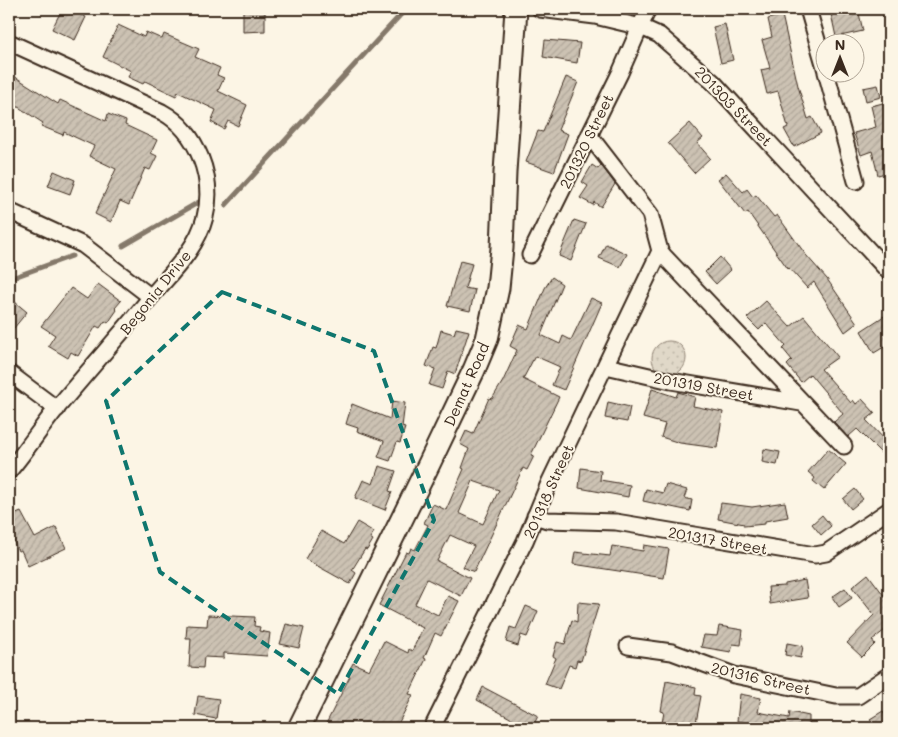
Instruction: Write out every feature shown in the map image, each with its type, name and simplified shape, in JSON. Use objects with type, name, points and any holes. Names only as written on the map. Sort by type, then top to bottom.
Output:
[{"type":"street","name":"Demat Road","points":[[299,728],[434,455],[487,339],[498,288],[502,248],[516,9]]},
{"type":"street","name":"201303 Street","points":[[540,9],[569,12],[641,26],[659,35],[714,83],[889,272]]},
{"type":"street","name":"201320 Street","points":[[530,255],[648,9]]},
{"type":"street","points":[[808,9],[816,37]]},
{"type":"street","name":"Begonia Drive","points":[[9,42],[162,112],[177,122],[195,146],[206,171],[208,197],[205,217],[186,256],[57,409],[9,472]]},
{"type":"street","points":[[829,82],[856,181]]},
{"type":"street","points":[[589,135],[650,214],[660,251],[801,403],[844,446]]},
{"type":"street","points":[[9,212],[83,245],[151,297]]},
{"type":"street","name":"201318 Street","points":[[432,728],[525,541],[633,303],[660,251]]},
{"type":"street","name":"201319 Street","points":[[606,366],[671,381],[801,403]]},
{"type":"street","points":[[9,373],[57,409]]},
{"type":"street","name":"201317 Street","points":[[535,516],[547,520],[616,522],[815,555],[826,553],[889,510]]},
{"type":"street","name":"201316 Street","points":[[628,646],[672,652],[734,675],[836,696],[858,696],[889,675]]},
{"type":"highlighted area","points":[[222,292],[374,351],[434,520],[338,694],[160,572],[106,401]]},
{"type":"shaded area","points":[[669,341],[681,346],[686,358],[681,370],[669,375],[657,370],[652,358],[657,346]]},
{"type":"building","points":[[62,9],[68,9],[86,17],[75,40],[52,29]]},
{"type":"building","points":[[243,9],[265,9],[265,31],[243,32]]},
{"type":"building","points":[[830,9],[858,9],[863,31],[835,32]]},
{"type":"building","points":[[782,15],[798,86],[808,119],[812,117],[821,133],[794,147],[784,129],[788,127],[778,91],[767,94],[761,70],[770,68],[762,40],[772,37],[768,19]]},
{"type":"building","points":[[725,24],[733,60],[721,63],[713,27]]},
{"type":"building","points":[[118,25],[144,37],[146,32],[162,39],[164,34],[199,49],[195,57],[220,68],[217,75],[224,78],[218,91],[247,105],[238,126],[228,121],[224,129],[211,122],[216,110],[178,92],[176,96],[145,81],[143,84],[128,77],[131,71],[103,57]]},
{"type":"building","points":[[545,40],[580,43],[577,63],[543,57]]},
{"type":"building","points":[[9,73],[58,104],[60,100],[106,121],[108,114],[126,121],[125,125],[157,140],[151,153],[157,156],[150,170],[145,168],[129,205],[120,201],[111,222],[95,214],[116,169],[89,156],[94,146],[64,132],[63,135],[41,126],[43,123],[9,101]]},
{"type":"building","points":[[566,77],[578,82],[558,130],[568,134],[554,172],[526,162],[538,131],[543,132]]},
{"type":"building","points":[[878,85],[881,97],[866,101],[863,88]]},
{"type":"building","points":[[883,103],[889,130],[889,172],[878,175],[872,151],[861,155],[854,133],[876,127],[871,106]]},
{"type":"building","points":[[690,123],[703,138],[697,143],[710,158],[694,173],[668,143]]},
{"type":"building","points":[[592,165],[598,169],[601,165],[615,184],[601,207],[594,202],[593,205],[580,198],[588,186],[582,182]]},
{"type":"building","points":[[54,171],[75,180],[70,194],[48,186]]},
{"type":"building","points":[[726,173],[743,192],[747,189],[753,197],[756,195],[774,217],[777,215],[806,255],[827,279],[857,323],[845,332],[814,282],[807,288],[788,269],[748,212],[745,214],[718,179]]},
{"type":"building","points":[[574,220],[586,224],[571,261],[559,256]]},
{"type":"building","points":[[606,244],[627,254],[620,267],[599,258]]},
{"type":"building","points":[[720,257],[731,270],[716,284],[705,272]]},
{"type":"building","points":[[460,261],[472,264],[465,288],[475,290],[470,311],[447,306]]},
{"type":"building","points":[[552,277],[562,284],[541,335],[560,344],[563,336],[571,340],[591,298],[602,303],[564,390],[552,385],[560,367],[535,356],[523,379],[559,397],[531,455],[534,456],[527,470],[523,468],[474,572],[463,567],[474,546],[450,535],[437,561],[470,578],[461,596],[427,579],[415,604],[438,615],[448,596],[459,601],[441,636],[435,633],[424,658],[426,659],[409,694],[413,695],[396,728],[324,728],[350,676],[347,675],[353,663],[369,670],[384,641],[408,653],[409,649],[412,651],[423,628],[379,605],[406,552],[409,553],[411,548],[415,550],[428,525],[424,523],[433,504],[446,510],[464,469],[462,468],[469,449],[460,444],[466,431],[473,434],[489,398],[492,399],[503,381],[517,350],[510,346],[519,325],[528,329],[545,288]],"holes":[[[473,481],[499,490],[483,524],[459,513]]]},
{"type":"building","points":[[98,284],[121,301],[115,308],[117,310],[108,323],[105,321],[100,328],[96,326],[78,356],[71,352],[68,358],[48,346],[55,335],[41,326],[71,288],[87,299]]},
{"type":"building","points":[[9,297],[27,312],[9,334]]},
{"type":"building","points":[[766,301],[790,327],[804,316],[838,357],[821,369],[851,403],[853,400],[856,404],[862,399],[875,413],[866,420],[889,444],[889,447],[882,454],[857,429],[848,437],[834,422],[843,414],[810,374],[801,382],[787,365],[792,360],[783,349],[786,346],[766,323],[759,330],[747,318]]},
{"type":"building","points":[[884,316],[889,325],[889,344],[874,353],[861,331]]},
{"type":"building","points":[[456,328],[469,331],[455,374],[448,371],[442,389],[429,385],[435,369],[426,366],[433,347],[436,348],[441,330],[454,334]]},
{"type":"building","points":[[652,389],[676,397],[678,392],[695,397],[693,406],[723,412],[717,448],[680,443],[661,437],[665,424],[643,418]]},
{"type":"building","points":[[392,401],[405,403],[402,427],[405,428],[400,443],[397,442],[390,461],[378,457],[384,441],[357,431],[358,428],[346,424],[352,404],[390,419]]},
{"type":"building","points":[[608,402],[630,407],[627,422],[605,418]]},
{"type":"building","points":[[764,449],[780,452],[777,465],[762,462]]},
{"type":"building","points":[[828,449],[846,464],[824,490],[813,481],[815,478],[808,472]]},
{"type":"building","points":[[379,466],[396,471],[389,491],[392,492],[385,510],[355,498],[363,480],[373,484]]},
{"type":"building","points":[[581,468],[601,471],[600,480],[630,485],[628,497],[579,488]]},
{"type":"building","points":[[666,484],[687,490],[684,498],[692,500],[690,511],[643,501],[646,489],[663,493]]},
{"type":"building","points":[[855,489],[863,499],[851,509],[843,499]]},
{"type":"building","points":[[785,502],[788,517],[765,521],[765,524],[744,526],[744,524],[718,519],[721,503],[752,507]]},
{"type":"building","points":[[21,512],[35,538],[56,527],[66,548],[28,566],[21,550],[18,551],[9,531],[9,517]]},
{"type":"building","points":[[822,515],[831,526],[821,535],[812,524]]},
{"type":"building","points":[[357,522],[374,532],[370,538],[373,540],[352,570],[356,573],[350,584],[305,559],[321,531],[344,544]]},
{"type":"building","points":[[644,545],[669,549],[664,578],[573,564],[575,552],[610,556],[612,546],[643,551]]},
{"type":"building","points":[[868,574],[889,602],[889,627],[872,640],[875,644],[862,657],[847,643],[874,615],[852,587]]},
{"type":"building","points":[[805,580],[808,598],[770,604],[768,587],[785,586],[785,584]]},
{"type":"building","points":[[845,588],[852,598],[839,607],[832,597]]},
{"type":"building","points":[[578,602],[599,604],[581,661],[577,660],[575,667],[569,665],[559,689],[545,684],[556,658],[553,656],[557,642],[565,644],[572,620],[577,622]]},
{"type":"building","points":[[526,606],[538,611],[527,637],[521,635],[518,646],[506,642],[510,627],[516,629]]},
{"type":"building","points":[[208,615],[255,617],[254,626],[260,627],[259,631],[270,633],[267,656],[224,653],[224,658],[204,657],[203,668],[189,667],[191,638],[186,638],[187,625],[207,626]]},
{"type":"building","points":[[286,624],[304,628],[299,648],[280,644]]},
{"type":"building","points":[[719,626],[743,630],[741,645],[733,644],[731,652],[701,647],[704,635],[717,636]]},
{"type":"building","points":[[787,643],[803,646],[801,658],[785,655]]},
{"type":"building","points":[[666,681],[696,687],[695,695],[701,696],[695,728],[661,728],[664,712],[661,711]]},
{"type":"building","points":[[483,687],[538,716],[532,728],[510,728],[514,720],[477,700]]},
{"type":"building","points":[[740,694],[761,698],[758,712],[789,718],[790,712],[809,716],[809,728],[778,728],[737,721]]},
{"type":"building","points":[[198,696],[219,699],[216,719],[195,715]]},
{"type":"building","points":[[883,711],[889,721],[877,728],[870,719]]},
{"type":"waterway","points":[[226,205],[404,11]]},
{"type":"waterway","points":[[123,246],[199,202]]},
{"type":"waterway","points":[[9,279],[72,256]]}]
